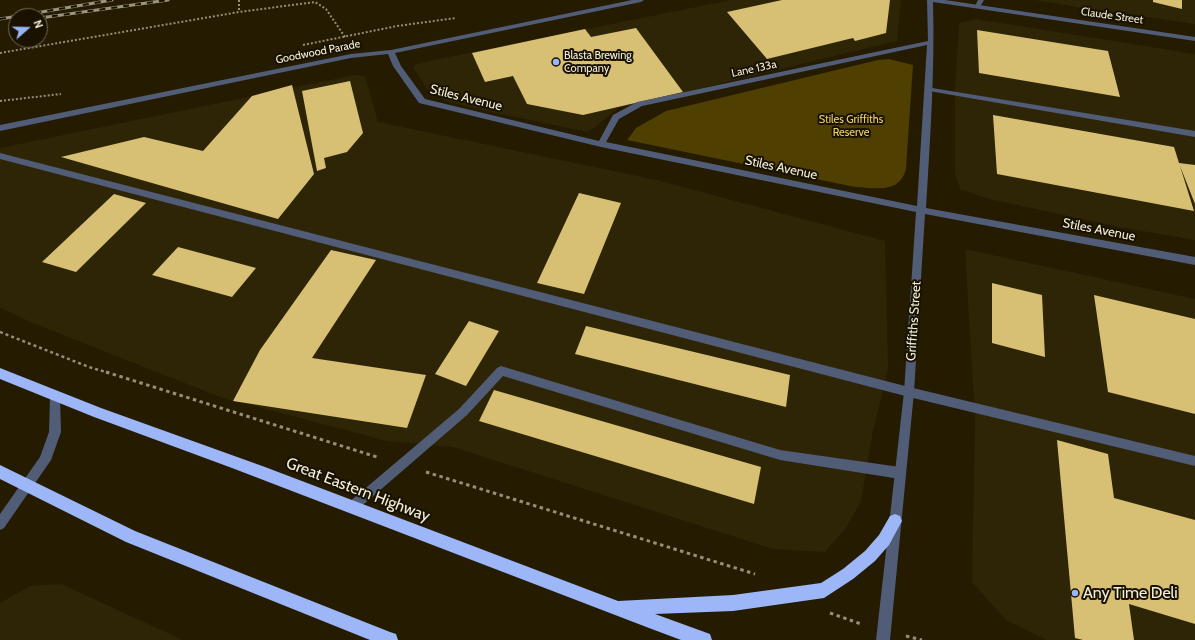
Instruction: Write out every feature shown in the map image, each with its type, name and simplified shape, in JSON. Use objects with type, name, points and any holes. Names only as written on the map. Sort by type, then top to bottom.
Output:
[{"type":"highway","name":"Great Eastern Highway","points":[[0,373],[55,398],[184,443],[614,608],[704,640]]},
{"type":"highway","points":[[0,472],[131,537],[390,640]]},
{"type":"highway","points":[[614,608],[733,603],[824,590],[848,574],[870,556],[884,540],[895,521]]},
{"type":"street","name":"Goodwood Parade","points":[[0,128],[351,56],[391,52],[641,0]]},
{"type":"street","name":"Claude Street","points":[[931,0],[979,3],[1195,38]]},
{"type":"street","name":"Griffiths Street","points":[[883,640],[909,392],[929,89],[931,0]]},
{"type":"street","name":"Lane 133a","points":[[601,144],[616,117],[640,104],[931,42]]},
{"type":"street","name":"Stiles Avenue","points":[[391,52],[398,66],[422,101],[601,144],[922,210],[1195,261]]},
{"type":"street","points":[[929,89],[1195,134]]},
{"type":"street","points":[[0,156],[909,392],[1195,461]]},
{"type":"street","points":[[352,507],[462,412],[501,371],[780,455],[900,473]]},
{"type":"street","points":[[0,524],[45,460],[56,432],[55,398]]},
{"type":"path","points":[[239,0],[239,12]]},
{"type":"path","points":[[0,53],[239,12],[316,2],[326,9],[344,36],[351,56]]},
{"type":"shaded area","points":[[731,0],[901,0],[897,41],[618,108],[587,132],[445,101],[428,90],[414,69],[414,65],[429,61]]},
{"type":"shaded area","points":[[1034,0],[1195,0],[1195,24],[1083,8]]},
{"type":"shaded area","points":[[976,19],[1195,54],[1195,240],[1119,227],[989,199],[960,189],[955,173],[955,90],[959,23]]},
{"type":"shaded area","points":[[355,75],[365,76],[378,122],[657,180],[885,241],[888,369],[873,431],[861,501],[846,528],[825,552],[773,549],[453,447],[387,441],[220,397],[33,323],[0,308],[0,148]]},
{"type":"shaded area","points":[[965,249],[1195,299],[1195,640],[1047,640],[1006,620],[972,582],[975,419]]},
{"type":"shaded area","points":[[61,584],[183,640],[0,640],[0,603],[30,586]]},
{"type":"green space","name":"Stiles Griffiths Reserve","points":[[889,59],[913,65],[906,168],[899,182],[893,186],[886,188],[855,187],[627,140],[636,128],[666,111],[878,60]]},
{"type":"building","points":[[782,0],[890,0],[886,33],[855,41],[853,38],[767,59],[727,12]]},
{"type":"building","points":[[1153,0],[1182,0],[1182,9],[1153,2]]},
{"type":"building","name":"Blasta Brewing Company","points":[[636,28],[683,92],[583,115],[527,104],[513,76],[485,82],[472,53],[585,29],[591,37]]},
{"type":"building","points":[[977,30],[1108,51],[1120,97],[979,73]]},
{"type":"building","points":[[350,81],[363,133],[347,152],[324,158],[326,168],[317,171],[302,91]]},
{"type":"building","points":[[292,85],[314,174],[278,219],[61,157],[144,137],[203,151],[252,96]]},
{"type":"building","points":[[993,115],[1174,147],[1179,163],[1195,165],[1195,204],[1180,166],[1194,211],[997,174]]},
{"type":"building","points":[[579,193],[621,203],[584,294],[537,283]]},
{"type":"building","points":[[114,194],[146,203],[76,272],[42,262]]},
{"type":"building","points":[[178,247],[256,268],[232,297],[152,275]]},
{"type":"building","points":[[331,250],[376,260],[312,358],[426,375],[407,428],[233,401],[260,350]]},
{"type":"building","points":[[992,283],[1042,295],[1045,357],[992,343]]},
{"type":"building","points":[[1094,295],[1195,319],[1195,414],[1108,392]]},
{"type":"building","points":[[469,321],[499,331],[466,386],[435,374]]},
{"type":"building","points":[[586,326],[790,375],[786,407],[575,354]]},
{"type":"building","points":[[494,390],[761,467],[754,504],[479,421]]},
{"type":"building","points":[[1057,440],[1108,454],[1114,498],[1195,520],[1195,624],[1129,604],[1134,640],[1083,640],[1075,638]]},
{"type":"railway","points":[[0,19],[112,0]]},
{"type":"railway","points":[[48,17],[168,0]]},
{"type":"place","name":"Blasta Brewing Company","points":[[556,62]]},
{"type":"place","name":"Any Time Deli","points":[[1075,593]]}]
